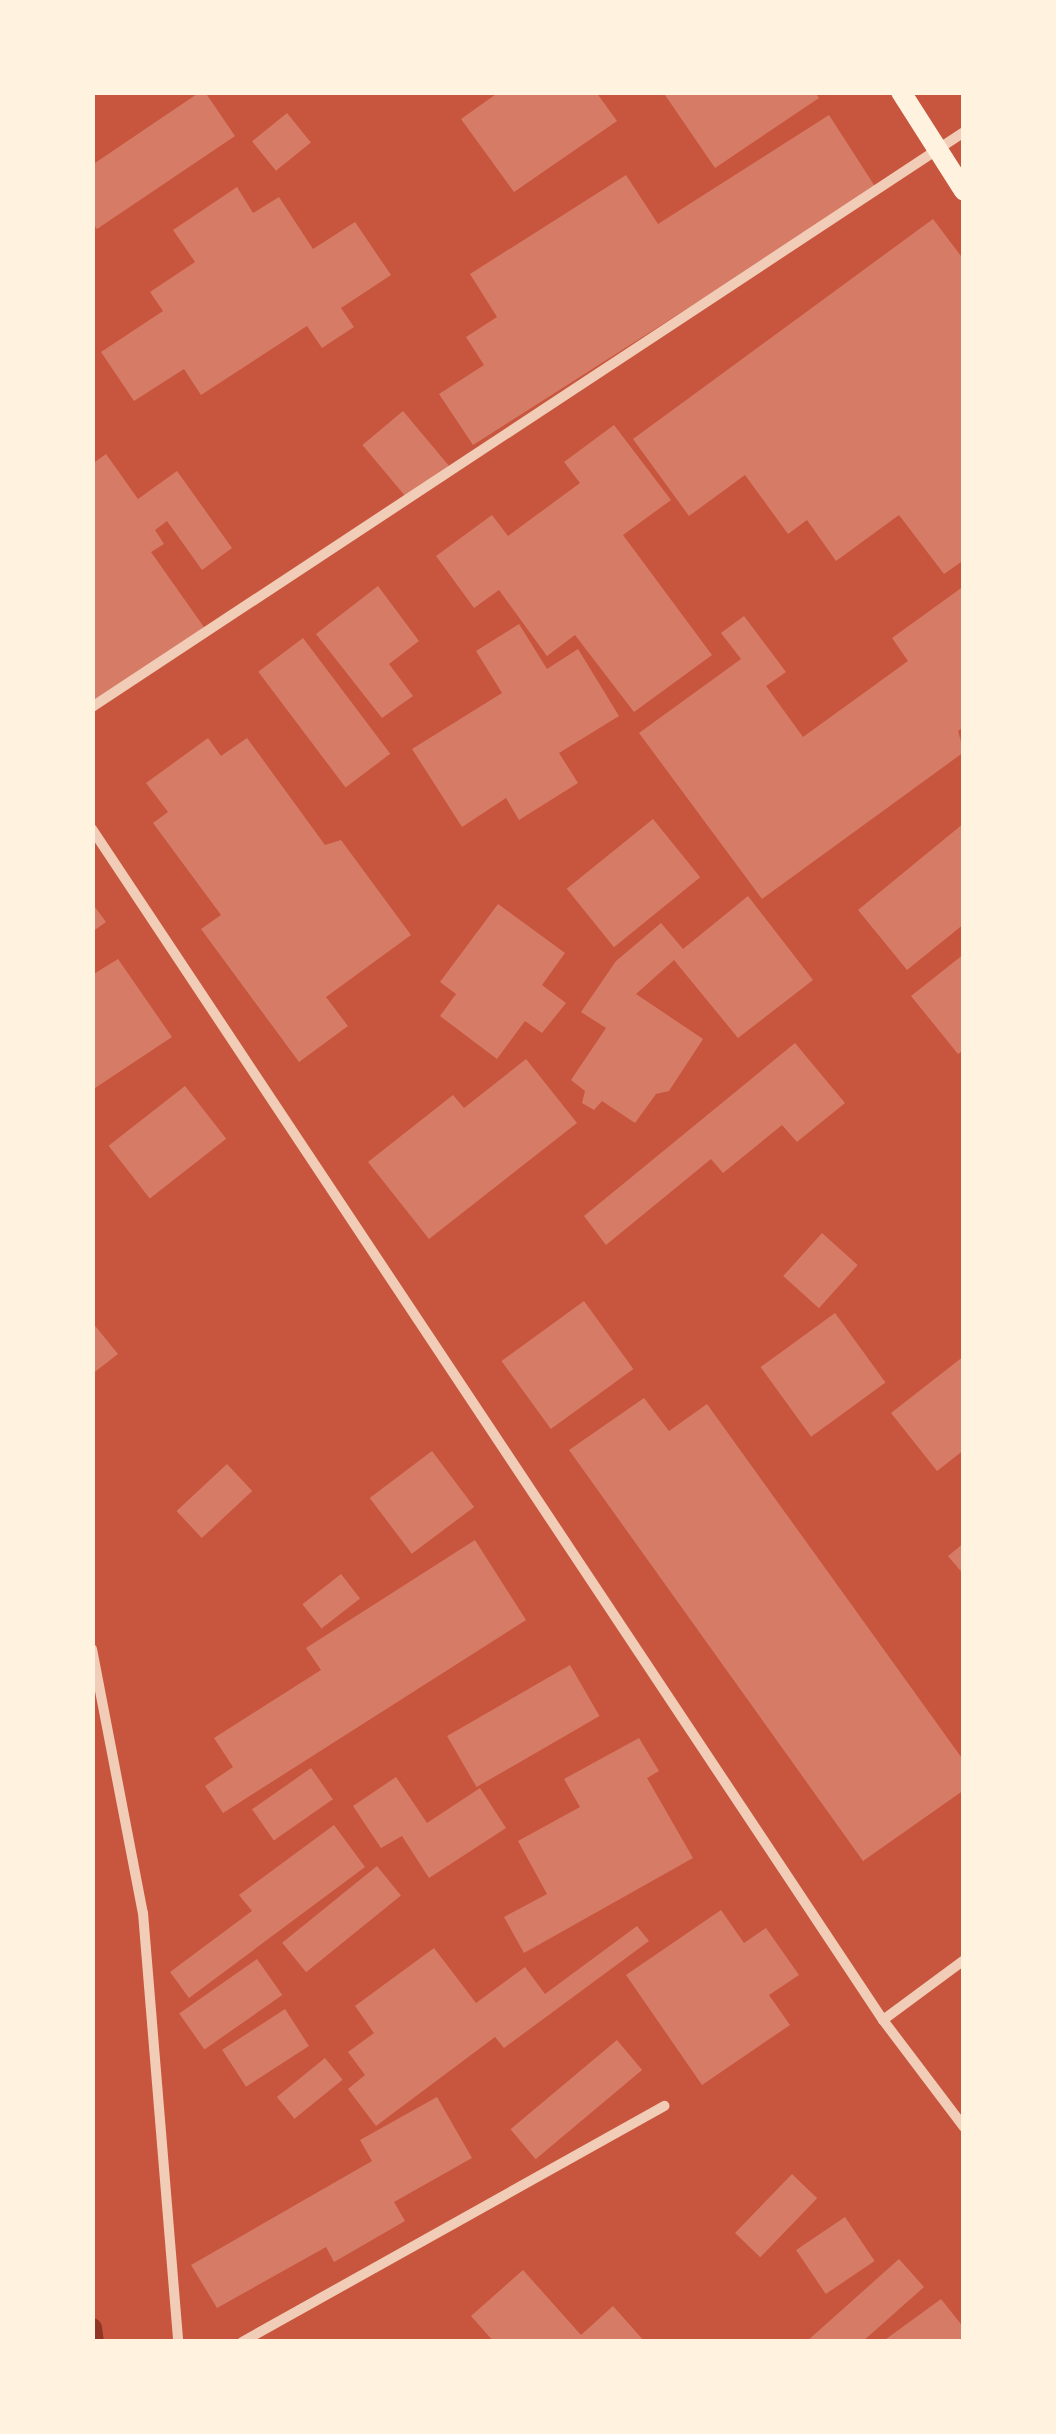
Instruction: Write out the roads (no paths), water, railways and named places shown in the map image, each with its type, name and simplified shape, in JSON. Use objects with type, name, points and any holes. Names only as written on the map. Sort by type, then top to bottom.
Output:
[{"type":"main road","points":[[901,92],[964,191]]},
{"type":"street","points":[[92,707],[964,132]]},
{"type":"street","points":[[92,829],[883,2020],[964,2127]]},
{"type":"street","points":[[92,1649],[143,1913],[178,2342]]},
{"type":"street","points":[[883,2020],[964,1960]]},
{"type":"street","points":[[242,2342],[665,2106]]},
{"type":"waterway","points":[[92,2328],[94,2342]]}]
